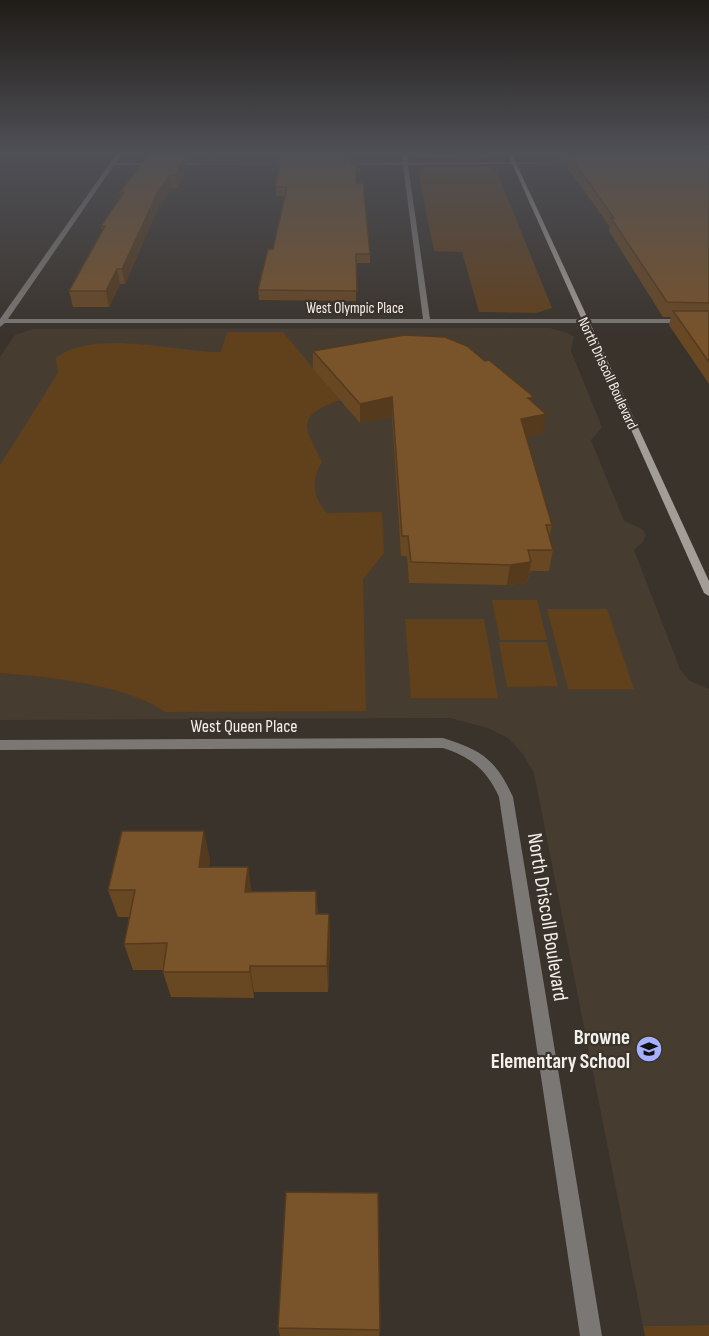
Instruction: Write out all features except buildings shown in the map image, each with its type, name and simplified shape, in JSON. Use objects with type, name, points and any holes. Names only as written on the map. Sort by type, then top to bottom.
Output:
[{"type":"main road","name":"North Driscoll Boulevard","points":[[536,214],[709,593]]},
{"type":"street","points":[[1,322],[78,214]]},
{"type":"street","points":[[413,214],[427,321]]},
{"type":"street","name":"West Olympic Place","points":[[1,322],[709,321]]},
{"type":"street","name":"West Queen Place","points":[[0,745],[443,743],[465,749],[485,760]]},
{"type":"street","name":"North Driscoll Boulevard","points":[[485,760],[498,777],[506,797],[591,1336]]},
{"type":"shaded area","points":[[427,214],[514,214],[552,308],[536,313],[479,312],[462,252],[434,251]]},
{"type":"shaded area","name":"Browne Elementary School","points":[[550,328],[574,337],[571,351],[602,427],[591,440],[624,521],[642,529],[646,535],[643,542],[634,550],[680,669],[690,681],[709,689],[709,1325],[643,1326],[534,773],[523,754],[508,738],[488,728],[450,718],[0,720],[0,357],[15,335],[33,329]]},
{"type":"shaded area","points":[[227,332],[283,332],[340,400],[316,411],[307,424],[322,462],[315,482],[318,501],[327,513],[382,512],[384,553],[363,579],[366,711],[165,712],[130,695],[109,689],[62,680],[0,673],[0,465],[58,373],[56,358],[72,349],[91,344],[112,343],[221,352]]},
{"type":"shaded area","points":[[492,600],[537,600],[547,640],[500,640]]},
{"type":"shaded area","points":[[547,609],[607,609],[634,689],[568,689]]},
{"type":"shaded area","points":[[405,619],[484,619],[498,698],[411,698]]},
{"type":"shaded area","points":[[499,642],[547,642],[558,686],[507,687]]},
{"type":"shaded area","points":[[709,1325],[709,1336],[645,1336],[643,1326]]},
{"type":"place","name":"Browne Elementary School","points":[[649,1049]]}]
